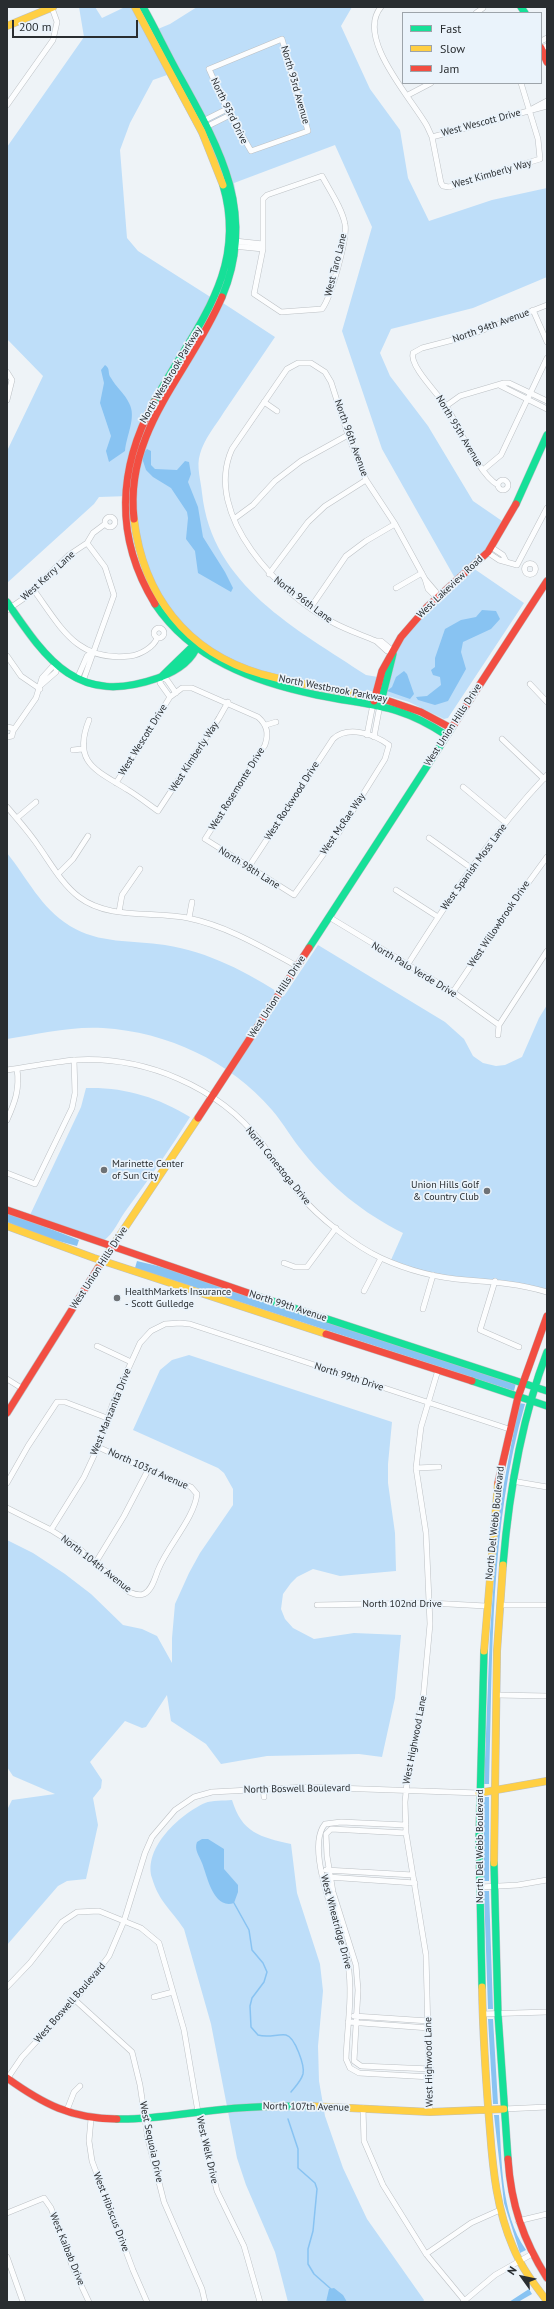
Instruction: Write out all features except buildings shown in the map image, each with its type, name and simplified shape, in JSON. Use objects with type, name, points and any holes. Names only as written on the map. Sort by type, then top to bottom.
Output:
[{"type":"street","points":[[7,26],[53,7],[56,22],[53,40],[9,97],[7,105]]},
{"type":"street","name":"North Westbrook Parkway","points":[[135,7],[202,126]]},
{"type":"street","name":"North Westbrook Parkway","points":[[143,7],[202,126],[237,216],[233,243],[220,296],[200,333],[171,378],[151,419],[138,455],[132,484],[132,522],[139,555],[155,592],[196,645],[252,671],[316,688],[424,712],[451,728]]},
{"type":"street","points":[[381,7],[374,21],[375,35],[387,66],[408,95],[432,137]]},
{"type":"street","name":"North 93rd Avenue","points":[[209,68],[282,39],[308,131],[251,151]]},
{"type":"street","points":[[542,50],[547,62]]},
{"type":"street","name":"North 93rd Drive","points":[[209,68],[230,115],[251,151]]},
{"type":"street","points":[[408,95],[429,84]]},
{"type":"street","points":[[522,84],[530,110]]},
{"type":"street","name":"West Wescott Drive","points":[[530,110],[547,101]]},
{"type":"street","name":"West Wescott Drive","points":[[432,137],[547,106]]},
{"type":"street","points":[[202,126],[227,109]]},
{"type":"street","name":"West Kimberly Way","points":[[432,137],[441,183],[443,186],[449,187],[540,160],[538,139],[530,110]]},
{"type":"street","points":[[202,126],[230,115]]},
{"type":"street","name":"West Taro Lane","points":[[322,176],[346,224],[345,239],[333,284],[327,303],[322,309],[281,312],[254,294],[263,247],[263,199],[267,195],[322,176]]},
{"type":"street","points":[[233,243],[263,247]]},
{"type":"street","name":"North 94th Avenue","points":[[413,353],[422,348],[468,336],[547,305]]},
{"type":"street","points":[[533,310],[547,342]]},
{"type":"street","name":"North 95th Avenue","points":[[413,353],[414,363],[446,406],[483,470],[498,485]]},
{"type":"street","points":[[483,470],[501,455],[547,358]]},
{"type":"street","name":"North 96th Avenue","points":[[264,402],[287,369],[298,363],[311,363],[325,372],[331,382],[348,435],[366,480],[395,524],[422,573],[436,592],[437,598]]},
{"type":"street","points":[[7,372],[12,380],[7,400]]},
{"type":"street","points":[[446,406],[460,396],[485,388],[509,384],[547,401]]},
{"type":"street","points":[[501,386],[547,409]]},
{"type":"street","points":[[264,402],[277,411]]},
{"type":"street","name":"North 96th Lane","points":[[264,402],[232,450],[226,463],[224,478],[234,519],[251,551],[269,574],[334,623],[376,641],[387,651],[393,651]]},
{"type":"street","name":"West Lakeview Road","points":[[374,737],[381,673],[393,651],[413,621],[437,598],[466,575],[489,550],[505,524],[547,434]]},
{"type":"street","points":[[234,519],[253,505],[275,481],[301,461],[348,435]]},
{"type":"street","points":[[269,574],[308,522],[325,506],[366,480]]},
{"type":"street","points":[[517,564],[547,508]]},
{"type":"street","name":"West Kerry Lane","points":[[8,606],[34,589],[69,555],[87,543],[93,533],[105,524]]},
{"type":"street","points":[[311,607],[346,556],[366,541],[395,524]]},
{"type":"street","points":[[80,680],[93,658],[92,652],[114,595],[105,567],[87,543]]},
{"type":"street","points":[[489,550],[503,555],[506,561],[525,566]]},
{"type":"street","points":[[396,588],[422,573]]},
{"type":"street","name":"West Union Hills Drive","points":[[7,1413],[103,1260],[297,966],[547,581]]},
{"type":"street","points":[[34,589],[71,640],[85,650],[118,658],[134,656],[155,643],[157,638]]},
{"type":"street","points":[[8,606],[44,655],[57,667],[80,680],[110,687],[126,687],[160,677],[196,645]]},
{"type":"street","points":[[7,656],[9,664],[21,676],[41,687]]},
{"type":"street","points":[[7,737],[12,736],[13,731],[28,712],[41,687],[42,678],[52,668],[57,667]]},
{"type":"street","points":[[160,677],[167,680],[176,692],[182,688],[192,688],[228,702],[258,717],[266,725],[276,722]]},
{"type":"street","points":[[160,677],[160,683],[170,697]]},
{"type":"street","points":[[530,684],[547,701]]},
{"type":"street","name":"West Wescott Drive","points":[[116,783],[170,697],[176,692]]},
{"type":"street","name":"North Westbrook Parkway","points":[[378,701],[411,715],[446,735]]},
{"type":"street","name":"West Lakeview Road","points":[[367,735],[378,701]]},
{"type":"street","name":"West Kimberly Way","points":[[116,783],[158,811],[220,718],[228,702]]},
{"type":"street","points":[[89,720],[83,735],[82,749],[89,765],[116,783]]},
{"type":"street","name":"West Rosemonte Drive","points":[[205,839],[265,745],[267,738],[266,725]]},
{"type":"street","points":[[7,727],[12,728],[13,731]]},
{"type":"street","name":"West Rockwood Drive","points":[[248,868],[328,746],[338,734],[350,731],[367,735]]},
{"type":"street","points":[[367,735],[374,737]]},
{"type":"street","name":"West McRae Way","points":[[294,895],[340,831],[386,759],[389,745],[374,737]]},
{"type":"street","points":[[502,739],[545,777]]},
{"type":"street","points":[[73,750],[82,749]]},
{"type":"street","name":"West Spanish Moss Lane","points":[[408,964],[471,868],[505,822],[545,777]]},
{"type":"street","points":[[463,787],[505,822]]},
{"type":"street","points":[[17,818],[36,802]]},
{"type":"street","points":[[7,807],[17,818],[58,874],[79,897],[95,906],[119,912],[189,918],[249,940],[297,966]]},
{"type":"street","points":[[58,874],[73,859],[88,836]]},
{"type":"street","points":[[429,838],[471,868]]},
{"type":"street","name":"North 98th Lane","points":[[205,839],[248,868],[294,895]]},
{"type":"street","name":"West Willowbrook Drive","points":[[453,992],[508,909],[547,857]]},
{"type":"street","points":[[119,912],[122,894],[140,869]]},
{"type":"street","points":[[396,890],[438,917]]},
{"type":"street","points":[[189,918],[192,902]]},
{"type":"street","name":"North Palo Verde Drive","points":[[328,917],[453,992],[499,1025]]},
{"type":"street","points":[[498,1035],[499,1025],[547,951]]},
{"type":"street","points":[[7,1173],[35,1184],[72,1108],[75,1093],[74,1060]]},
{"type":"street","name":"North Conestoga Drive","points":[[7,1070],[74,1060],[112,1061],[147,1066],[189,1084],[211,1097],[244,1124],[261,1142],[301,1197],[336,1228],[381,1258],[407,1268],[433,1275],[466,1280],[495,1281],[525,1285],[547,1292]]},
{"type":"street","points":[[7,1120],[17,1097],[19,1082],[17,1069]]},
{"type":"street","name":"North 99th Avenue","points":[[7,1210],[111,1248],[547,1391]]},
{"type":"street","name":"North 99th Avenue","points":[[7,1226],[103,1260],[547,1406]]},
{"type":"street","points":[[284,1263],[295,1267],[307,1266],[336,1228]]},
{"type":"street","points":[[364,1291],[381,1258]]},
{"type":"street","points":[[423,1309],[433,1275]]},
{"type":"street","points":[[495,1281],[480,1330],[519,1347]]},
{"type":"street","name":"North Del Webb Boulevard","points":[[547,1316],[518,1396],[498,1479],[486,1606],[479,1792],[483,2014],[488,2110],[500,2210],[519,2260],[544,2291],[547,2300]]},
{"type":"street","name":"West Manzanita Drive","points":[[51,1530],[84,1477],[98,1447],[107,1418],[131,1362],[144,1338],[155,1328],[170,1323],[190,1324]]},
{"type":"street","name":"North 99th Drive","points":[[190,1324],[509,1429]]},
{"type":"street","points":[[97,1346],[131,1362]]},
{"type":"street","name":"North Del Webb Boulevard","points":[[547,1352],[531,1401],[512,1481],[500,1605],[494,1791],[494,1886],[498,2014],[508,2175],[518,2221],[532,2254],[547,2278]]},
{"type":"street","name":"West Highwood Lane","points":[[430,2112],[431,2069],[426,1955],[406,1833],[405,1791],[424,1700],[429,1648],[430,1603],[426,1533],[416,1468],[421,1427],[427,1402],[438,1370]]},
{"type":"street","points":[[7,1379],[23,1389]]},
{"type":"street","points":[[7,1483],[57,1402],[65,1402],[107,1418]]},
{"type":"street","name":"North 103rd Avenue","points":[[98,1447],[148,1470],[191,1487],[197,1494],[195,1506],[162,1559],[150,1588],[144,1594]]},
{"type":"street","points":[[416,1468],[440,1467]]},
{"type":"street","points":[[96,1562],[124,1516],[148,1470]]},
{"type":"street","points":[[512,1481],[547,1487]]},
{"type":"street","name":"North 104th Avenue","points":[[7,1508],[51,1530],[96,1562],[130,1592],[137,1595],[144,1594]]},
{"type":"street","name":"North 102nd Drive","points":[[317,1605],[430,1603],[486,1606]]},
{"type":"street","points":[[500,1605],[547,1605]]},
{"type":"street","points":[[497,1695],[547,1696]]},
{"type":"street","name":"North Boswell Boulevard","points":[[124,1921],[145,1853],[152,1837],[175,1810],[194,1797],[212,1792],[263,1788],[330,1787],[405,1791],[479,1792],[494,1791],[547,1781]]},
{"type":"street","points":[[263,1788],[264,1797]]},
{"type":"street","name":"West Wheatridge Drive","points":[[406,1825],[341,1822],[325,1824],[320,1832],[319,1840],[322,1870],[328,1903],[348,1964],[350,1986],[346,2059],[354,2071],[431,2077]]},
{"type":"street","name":"West Wheatridge Drive","points":[[406,1833],[331,1829],[326,1834],[329,1870],[337,1905],[356,1965],[356,2016],[353,2058],[357,2064],[361,2066],[431,2069]]},
{"type":"street","points":[[322,1870],[413,1875]]},
{"type":"street","points":[[323,1877],[414,1883]]},
{"type":"street","points":[[480,1886],[518,1885],[547,1880]]},
{"type":"street","name":"West Welk Drive","points":[[7,1987],[30,1963],[62,1922],[77,1912],[99,1911],[141,1928],[159,1943],[184,2030],[198,2112],[217,2191],[244,2246],[260,2302]]},
{"type":"street","name":"West Boswell Boulevard","points":[[7,2079],[22,2057],[74,2000],[109,1956],[124,1921]]},
{"type":"street","points":[[154,1997],[173,1992]]},
{"type":"street","name":"West Sequoia Drive","points":[[74,2000],[132,2052],[140,2085],[144,2120],[164,2202],[202,2289],[205,2302]]},
{"type":"street","points":[[483,2014],[547,2012]]},
{"type":"street","points":[[348,2015],[429,2021]]},
{"type":"street","points":[[348,2022],[429,2028]]},
{"type":"street","name":"North 107th Avenue","points":[[7,2079],[33,2097],[54,2107],[92,2119],[144,2120],[198,2112],[268,2106],[363,2108],[430,2112],[547,2106]]},
{"type":"street","points":[[67,2110],[74,2092],[80,2086]]},
{"type":"street","points":[[363,2108],[362,2132],[369,2157],[395,2207],[426,2254],[463,2301],[495,2274],[532,2254]]},
{"type":"street","name":"West Hibiscus Drive","points":[[92,2119],[89,2141],[92,2161],[133,2270],[147,2302]]},
{"type":"street","name":"West Kaibab Drive","points":[[7,2213],[44,2198],[51,2208],[73,2268],[88,2302]]},
{"type":"street","points":[[426,2254],[471,2223],[500,2210]]},
{"type":"street","points":[[518,2221],[547,2214]]},
{"type":"street","points":[[7,2257],[9,2269],[23,2302]]},
{"type":"shaded area","points":[[79,7],[95,7],[102,18],[125,7],[138,7],[153,31],[170,24],[197,7],[352,7],[341,26],[370,89],[400,130],[408,178],[429,221],[492,200],[547,188],[547,277],[473,308],[391,329],[380,353],[390,376],[428,426],[473,501],[505,523],[473,568],[524,603],[448,718],[444,719],[409,702],[371,691],[353,696],[321,691],[265,678],[234,666],[174,622],[134,544],[129,518],[129,496],[99,497],[94,504],[7,583],[7,451],[43,376],[7,339],[7,147],[84,37]],"holes":[[[167,75],[196,128],[208,155],[219,182],[225,210],[227,239],[223,268],[212,298],[138,251],[127,238],[120,150],[130,123],[153,80]],[[335,145],[372,227],[342,331],[382,449],[456,580],[395,642],[378,677],[366,675],[286,622],[262,602],[240,579],[222,554],[209,526],[202,493],[199,468],[200,454],[207,438],[275,337],[223,303],[233,274],[238,244],[239,229],[237,198],[234,183]]]},
{"type":"shaded area","points":[[7,853],[50,910],[70,926],[81,932],[104,939],[153,943],[181,948],[197,953],[242,971],[284,996],[318,945],[445,1022],[464,1039],[473,1056],[483,1063],[496,1066],[505,1065],[522,1057],[539,1018],[547,1005],[547,1292],[433,1275],[391,1260],[403,1233],[374,1217],[336,1188],[299,1147],[272,1110],[255,1093],[237,1077],[196,1052],[174,1043],[150,1036],[103,1028],[67,1029],[7,1039]]},
{"type":"shaded area","name":"Marinette Center of Sun City","points":[[86,1088],[127,1091],[153,1099],[190,1117],[113,1230],[103,1241],[30,1215],[81,1107]]},
{"type":"shaded area","points":[[189,1355],[392,1422],[388,1464],[388,1483],[395,1533],[396,1571],[340,1576],[313,1569],[297,1577],[291,1583],[283,1594],[281,1609],[285,1619],[293,1628],[314,1639],[354,1633],[401,1635],[395,1698],[382,1757],[359,1754],[267,1756],[221,1764],[206,1744],[171,1721],[167,1695],[146,1727],[142,1728],[125,1721],[90,1762],[102,1780],[101,1788],[93,1798],[98,1825],[86,1879],[67,1881],[58,1886],[7,1945],[7,1810],[12,1800],[55,1794],[13,1776],[7,1767],[7,1540],[33,1553],[65,1574],[91,1594],[123,1625],[142,1629],[157,1636],[172,1663],[172,1638],[175,1604],[200,1553],[233,1505],[233,1489],[224,1473],[218,1468],[133,1430],[160,1370],[172,1360]]},
{"type":"shaded area","points":[[232,1800],[241,1820],[247,1827],[261,1836],[291,1844],[297,1893],[320,1964],[323,1991],[318,2046],[319,2081],[325,2116],[343,2168],[367,2219],[424,2300],[423,2302],[288,2302],[275,2252],[246,2185],[237,2158],[211,2024],[184,1929],[158,1893],[152,1878],[151,1867],[153,1855],[158,1844],[175,1824],[195,1808],[205,1803]]},
{"type":"water","points":[[105,365],[108,368],[113,381],[127,400],[132,414],[125,451],[109,462],[106,451],[111,436],[100,403],[104,383],[101,370]]},
{"type":"water","points":[[147,449],[151,451],[151,465],[155,469],[177,470],[185,461],[189,462],[191,474],[188,482],[198,507],[203,537],[225,572],[233,588],[231,592],[198,573],[195,551],[186,539],[188,518],[187,512],[171,488],[153,477],[146,470],[141,455]]},
{"type":"water","points":[[482,610],[496,611],[500,619],[491,629],[463,642],[461,652],[466,669],[448,701],[435,705],[418,700],[416,697],[427,696],[441,685],[440,677],[433,675],[431,670],[435,667],[435,658],[445,629],[461,620],[476,617]]},
{"type":"water","points":[[404,671],[407,674],[414,694],[410,699],[387,691],[392,687],[396,677]]},
{"type":"water","points":[[7,1212],[79,1240],[77,1246],[40,1236],[7,1222]]},
{"type":"water","points":[[137,1261],[170,1269],[516,1383],[514,1391],[135,1268]]},
{"type":"water","points":[[519,1403],[525,1404],[513,1450],[499,1545],[495,1593],[489,1784],[484,1784],[490,1633],[499,1510]]},
{"type":"water","points":[[484,1797],[489,1797],[489,1881],[484,1881]]},
{"type":"water","points":[[202,1839],[208,1839],[224,1849],[224,1869],[238,1885],[238,1892],[234,1903],[227,1904],[221,1901],[216,1897],[212,1890],[196,1850],[197,1842]]},
{"type":"water","points":[[484,1891],[489,1891],[493,2009],[488,2009]]},
{"type":"water","points":[[488,2019],[493,2019],[498,2104],[493,2104]]},
{"type":"water","points":[[494,2115],[499,2115],[502,2167],[507,2203],[517,2235],[526,2250],[520,2253],[504,2203]]},
{"type":"water","points":[[334,2288],[343,2295],[347,2302],[326,2302],[329,2289]]},
{"type":"water","points":[[529,2289],[532,2294],[518,2302],[509,2302]]},
{"type":"waterway","points":[[234,1903],[249,1930],[252,1950],[263,1963],[267,1972],[264,1982],[252,1998],[250,2006],[251,2027],[258,2035],[286,2035],[293,2041],[299,2052],[303,2074],[291,2092]]},
{"type":"waterway","points":[[288,2119],[298,2149],[298,2168],[315,2183],[317,2189],[313,2231],[308,2249],[308,2264],[314,2274],[331,2289]]},
{"type":"traffic: fast","points":[[143,7],[208,130],[220,156],[229,183],[235,210],[236,238],[232,267],[222,297]]},
{"type":"traffic: fast","points":[[521,7],[524,12]]},
{"type":"traffic: fast","points":[[154,402],[200,324],[213,299],[223,273],[229,246],[229,217],[223,185]]},
{"type":"traffic: fast","points":[[516,504],[547,435]]},
{"type":"traffic: fast","points":[[7,602],[22,624],[52,660],[68,673],[86,682],[106,686],[130,685],[158,678],[171,673],[182,666],[192,656],[198,644]]},
{"type":"traffic: fast","points":[[155,604],[170,623],[187,640],[206,654],[248,675],[293,690],[398,711],[413,717],[446,735]]},
{"type":"traffic: fast","points":[[161,677],[196,643]]},
{"type":"traffic: fast","points":[[381,702],[393,654]]},
{"type":"traffic: fast","points":[[309,948],[453,726]]},
{"type":"traffic: fast","points":[[251,1294],[547,1391]]},
{"type":"traffic: fast","points":[[503,1565],[509,1510],[523,1430],[547,1352]]},
{"type":"traffic: fast","points":[[472,1381],[547,1406]]},
{"type":"traffic: fast","points":[[482,1987],[479,1840],[484,1651]]},
{"type":"traffic: fast","points":[[494,1863],[498,2014],[508,2159]]},
{"type":"traffic: fast","points":[[117,2119],[158,2117],[247,2107],[309,2106]]},
{"type":"traffic: slow","points":[[7,26],[53,7]]},
{"type":"traffic: slow","points":[[135,7],[202,132],[223,185]]},
{"type":"traffic: slow","points":[[134,519],[139,547],[147,572],[158,596],[173,617],[190,635],[211,651],[234,664],[261,674],[307,685],[386,700]]},
{"type":"traffic: slow","points":[[98,1268],[198,1118]]},
{"type":"traffic: slow","points":[[7,1226],[94,1258],[326,1334]]},
{"type":"traffic: slow","points":[[484,1651],[498,1483]]},
{"type":"traffic: slow","points":[[494,1863],[497,1651],[503,1565]]},
{"type":"traffic: slow","points":[[479,1793],[547,1781]]},
{"type":"traffic: slow","points":[[482,1987],[491,2146],[499,2205],[516,2254],[528,2275],[547,2301]]},
{"type":"traffic: slow","points":[[309,2106],[430,2112],[504,2109]]},
{"type":"traffic: jam","points":[[542,50],[547,62]]},
{"type":"traffic: jam","points":[[134,519],[134,487],[139,457],[149,430],[162,403],[209,325],[222,297]]},
{"type":"traffic: jam","points":[[154,402],[142,427],[133,452],[128,477],[126,503],[127,528],[132,553],[142,579],[155,604]]},
{"type":"traffic: jam","points":[[374,701],[382,671],[401,637],[427,607],[488,552],[516,504]]},
{"type":"traffic: jam","points":[[453,726],[547,581]]},
{"type":"traffic: jam","points":[[386,700],[421,712],[451,728]]},
{"type":"traffic: jam","points":[[198,1118],[309,948]]},
{"type":"traffic: jam","points":[[7,1210],[251,1294]]},
{"type":"traffic: jam","points":[[7,1413],[98,1268]]},
{"type":"traffic: jam","points":[[498,1483],[518,1397],[547,1316]]},
{"type":"traffic: jam","points":[[326,1334],[472,1381]]},
{"type":"traffic: jam","points":[[7,2078],[33,2095],[72,2113],[117,2119]]},
{"type":"traffic: jam","points":[[508,2159],[515,2206],[531,2250],[547,2278]]},
{"type":"place","name":"Marinette Center of Sun City","points":[[104,1170]]},
{"type":"place","name":"Union Hills Golf & Country Club","points":[[487,1191]]},
{"type":"place","name":"HealthMarkets Insurance - Scott Gulledge","points":[[117,1298]]}]
